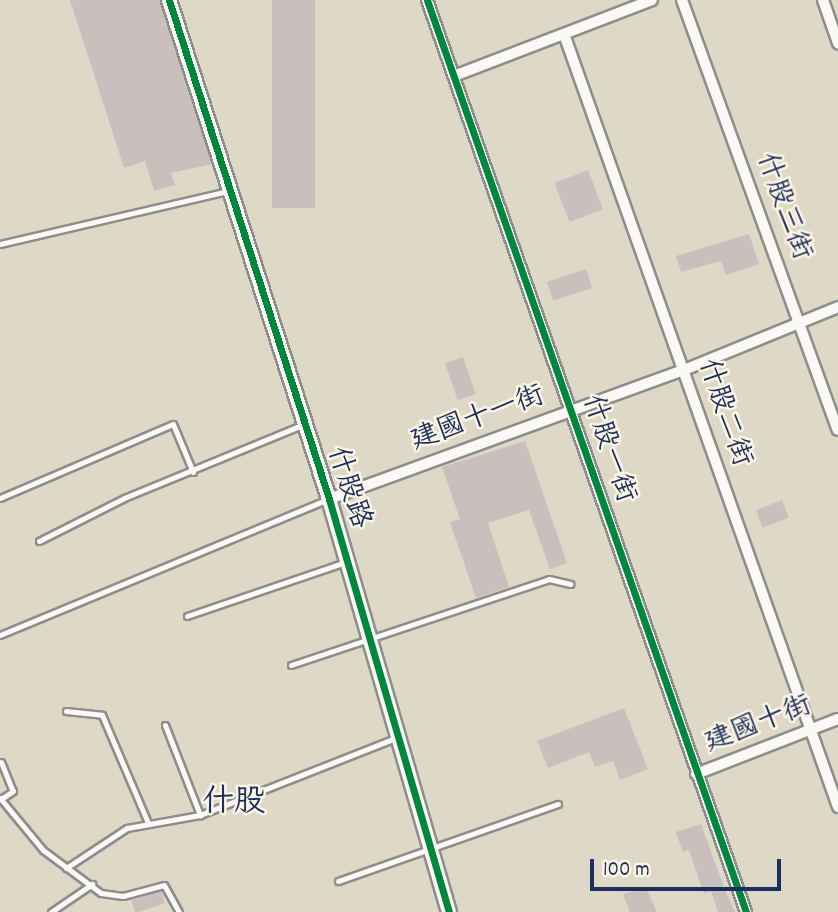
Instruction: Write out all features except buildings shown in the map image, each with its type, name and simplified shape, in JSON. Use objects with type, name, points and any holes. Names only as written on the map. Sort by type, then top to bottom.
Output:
[{"type":"street","name":"什股路","points":[[169,0],[302,425],[329,499],[449,912]]},
{"type":"street","name":"什股一街","points":[[426,0],[746,912]]},
{"type":"street","points":[[454,76],[652,0]]},
{"type":"street","name":"什股三街","points":[[682,0],[838,430]]},
{"type":"street","points":[[823,0],[838,43]]},
{"type":"street","name":"什股二街","points":[[564,34],[838,807]]},
{"type":"street","name":"建國十一街","points":[[329,499],[684,370],[838,307]]},
{"type":"street","name":"建國十街","points":[[696,774],[838,719]]},
{"type":"lane","points":[[0,244],[227,191]]},
{"type":"lane","points":[[0,498],[173,424],[193,472]]},
{"type":"lane","points":[[39,541],[302,425]]},
{"type":"lane","points":[[0,635],[329,499]]},
{"type":"lane","points":[[187,616],[348,561]]},
{"type":"lane","points":[[291,665],[370,637],[481,606],[549,579],[570,584]]},
{"type":"lane","points":[[66,711],[102,715],[148,823]]},
{"type":"lane","points":[[165,725],[200,815]]},
{"type":"lane","points":[[65,868],[127,828],[200,815],[399,737]]},
{"type":"lane","points":[[1,762],[13,791],[2,797],[43,850],[65,868],[112,898],[164,886],[179,912]]},
{"type":"lane","points":[[338,881],[558,804]]},
{"type":"lane","points":[[51,912],[92,884]]},
{"type":"cycle path","points":[[169,0],[329,499],[449,912]]},
{"type":"cycle path","points":[[427,0],[746,912]]},
{"type":"district","name":"什股","points":[[234,804]]}]
